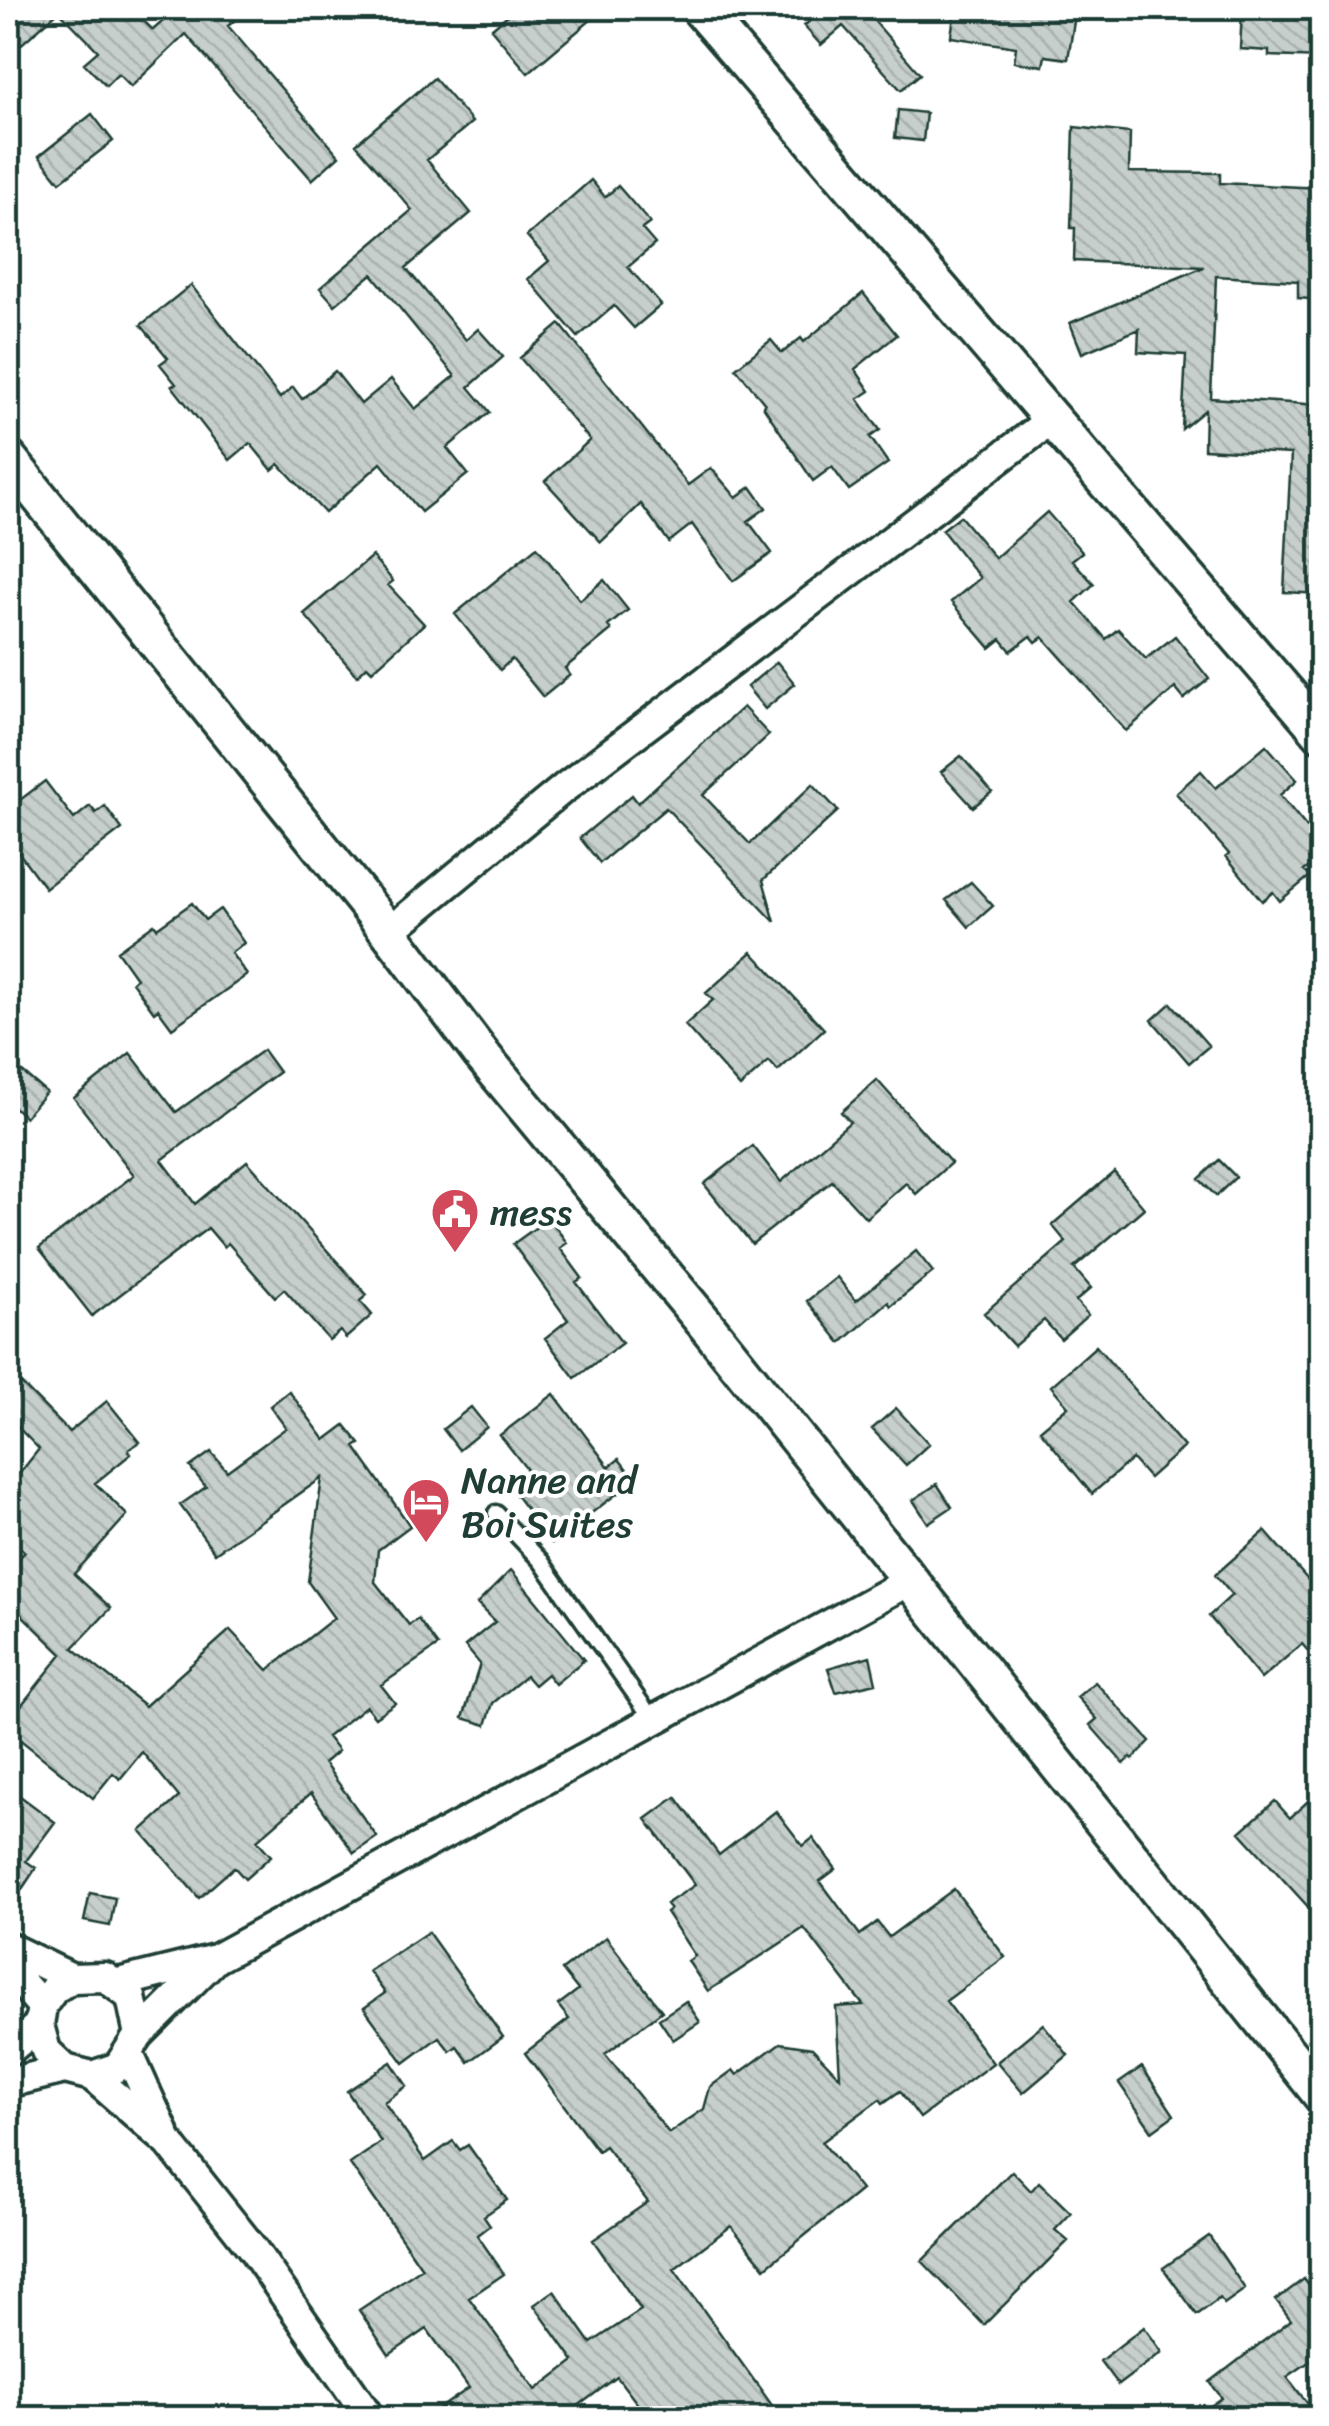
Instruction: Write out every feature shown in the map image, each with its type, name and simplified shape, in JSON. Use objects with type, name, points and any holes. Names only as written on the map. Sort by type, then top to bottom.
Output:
[{"type":"street","points":[[699,8],[1322,734]]},
{"type":"street","points":[[388,932],[564,788],[1052,419]]},
{"type":"street","points":[[8,458],[481,1054],[691,1306],[1322,2096]]},
{"type":"street","points":[[114,1984],[215,1959],[911,1580]]},
{"type":"street","points":[[8,1947],[72,1978],[105,1978],[132,1998],[133,2044],[169,2143]]},
{"type":"street","points":[[8,2083],[118,2067],[133,2044],[215,1959]]},
{"type":"street","points":[[8,1967],[41,2015],[46,2051],[169,2143],[252,2248],[370,2418]]},
{"type":"street","points":[[8,2050],[41,2015],[54,1989],[72,1978]]},
{"type":"lane","points":[[496,1513],[542,1561],[653,1720]]},
{"type":"building","points":[[8,8],[130,8],[153,30],[170,15],[164,8],[249,8],[228,26],[339,156],[312,180],[186,34],[131,87],[118,74],[106,86],[84,63],[98,51],[59,11],[8,56]]},
{"type":"building","points":[[516,8],[605,8],[528,73],[491,29]]},
{"type":"building","points":[[824,8],[863,8],[920,74],[901,90],[843,26],[821,45],[804,26]]},
{"type":"building","points":[[955,8],[1050,8],[1049,11],[1075,15],[1068,59],[1045,56],[1043,66],[1014,62],[1016,47],[951,37]]},
{"type":"building","points":[[1284,8],[1322,8],[1322,58],[1269,56],[1269,51],[1240,49],[1242,11],[1284,13]]},
{"type":"building","points":[[434,78],[472,122],[427,160],[471,213],[406,268],[466,340],[478,329],[503,357],[469,387],[490,412],[447,448],[468,474],[421,512],[381,463],[325,513],[279,464],[272,470],[250,443],[230,460],[172,386],[176,384],[160,364],[168,358],[141,325],[191,285],[280,398],[293,387],[302,399],[335,371],[361,404],[391,379],[415,409],[455,376],[372,274],[335,305],[320,288],[412,210],[356,144]]},
{"type":"building","points":[[898,110],[926,113],[923,141],[895,138]]},
{"type":"building","points":[[92,114],[113,141],[60,182],[39,156]]},
{"type":"building","points":[[1074,127],[1130,133],[1129,172],[1220,173],[1220,183],[1322,188],[1322,300],[1298,298],[1298,281],[1216,276],[1211,398],[1322,405],[1322,594],[1284,592],[1291,454],[1204,449],[1205,410],[1182,429],[1186,355],[1138,352],[1139,329],[1082,353],[1070,323],[1204,267],[1074,261]]},
{"type":"building","points":[[591,180],[605,197],[618,186],[650,223],[642,229],[655,244],[628,267],[661,305],[634,328],[614,306],[578,337],[528,279],[549,261],[527,236]]},
{"type":"building","points":[[863,293],[897,335],[855,369],[870,391],[858,399],[880,430],[870,437],[888,463],[849,490],[832,467],[813,481],[765,404],[736,368],[771,340],[782,353],[801,338],[804,342]]},
{"type":"building","points":[[560,324],[688,485],[711,468],[736,497],[751,487],[766,508],[748,521],[772,553],[733,581],[692,524],[669,542],[641,504],[601,542],[545,481],[590,440],[520,358]]},
{"type":"building","points":[[1047,512],[1082,552],[1072,560],[1094,584],[1074,602],[1106,639],[1118,629],[1146,659],[1175,636],[1209,679],[1184,699],[1175,688],[1126,731],[1043,637],[1036,642],[1031,636],[1011,651],[1001,639],[990,648],[951,602],[980,578],[942,530],[960,516],[995,558]]},
{"type":"building","points":[[537,547],[580,600],[604,580],[628,610],[608,626],[611,630],[565,668],[570,675],[543,697],[512,659],[500,670],[455,614]]},
{"type":"building","points":[[372,556],[393,581],[388,585],[424,624],[372,671],[367,666],[357,676],[304,614]]},
{"type":"building","points":[[777,662],[795,684],[765,709],[747,687]]},
{"type":"building","points":[[743,707],[769,735],[703,795],[750,844],[813,784],[838,811],[763,880],[775,922],[666,808],[600,863],[580,838],[632,795],[638,803]]},
{"type":"building","points":[[1266,745],[1297,780],[1280,795],[1322,846],[1322,857],[1304,871],[1310,876],[1280,901],[1273,892],[1262,901],[1226,856],[1229,854],[1176,793],[1201,771],[1216,788]]},
{"type":"building","points":[[961,756],[992,792],[973,807],[941,772]]},
{"type":"building","points":[[45,781],[74,819],[90,806],[96,813],[105,806],[122,829],[45,888],[8,838],[8,809]]},
{"type":"building","points":[[971,882],[993,906],[969,927],[946,900]]},
{"type":"building","points":[[192,903],[205,920],[220,909],[244,943],[231,953],[247,975],[172,1028],[158,1009],[154,1012],[132,982],[136,978],[117,951]]},
{"type":"building","points":[[752,952],[824,1029],[778,1071],[769,1061],[740,1087],[685,1025],[713,1000],[706,993]]},
{"type":"building","points":[[1171,1003],[1209,1046],[1189,1063],[1152,1020]]},
{"type":"building","points":[[263,1050],[279,1072],[162,1160],[195,1204],[247,1161],[367,1295],[360,1301],[372,1315],[346,1338],[340,1331],[329,1340],[284,1289],[275,1297],[228,1243],[224,1247],[208,1228],[92,1316],[39,1248],[134,1175],[74,1098],[130,1053],[176,1112]]},
{"type":"building","points":[[8,1060],[46,1092],[25,1117],[8,1102]]},
{"type":"building","points":[[877,1080],[951,1163],[916,1194],[906,1183],[866,1218],[832,1181],[752,1244],[704,1184],[753,1146],[781,1182],[850,1122],[841,1112]]},
{"type":"building","points":[[1219,1160],[1236,1177],[1216,1196],[1199,1179]]},
{"type":"building","points":[[1114,1172],[1144,1208],[1074,1268],[1091,1288],[1076,1301],[1088,1315],[1061,1339],[1044,1320],[1014,1346],[984,1313],[1066,1242],[1052,1225]]},
{"type":"building","points":[[549,1218],[567,1243],[560,1248],[582,1278],[576,1282],[622,1343],[575,1378],[545,1338],[568,1320],[513,1244]]},
{"type":"building","points":[[916,1251],[933,1272],[891,1306],[888,1302],[841,1343],[807,1301],[837,1277],[856,1301]]},
{"type":"building","points":[[1096,1346],[1184,1447],[1149,1478],[1132,1459],[1092,1494],[1040,1430],[1068,1406],[1051,1386]]},
{"type":"building","points":[[8,1370],[69,1432],[107,1401],[140,1442],[95,1483],[127,1515],[74,1574],[111,1608],[73,1648],[145,1706],[230,1630],[268,1670],[334,1618],[308,1582],[322,1478],[215,1553],[180,1505],[206,1487],[190,1467],[211,1452],[227,1471],[286,1428],[270,1406],[289,1391],[325,1440],[345,1425],[360,1444],[355,1447],[410,1526],[378,1550],[375,1582],[409,1625],[418,1619],[438,1646],[381,1685],[395,1703],[375,1717],[366,1706],[327,1737],[338,1751],[324,1763],[377,1837],[354,1853],[311,1793],[257,1840],[271,1856],[245,1879],[234,1867],[199,1898],[141,1831],[179,1797],[142,1752],[120,1779],[113,1773],[93,1798],[8,1730],[8,1722],[62,1654],[22,1615],[8,1629],[8,1569],[25,1552],[8,1536],[8,1488],[39,1449],[8,1417]]},
{"type":"building","points":[[554,1394],[609,1467],[619,1459],[635,1480],[552,1543],[513,1491],[532,1476],[500,1435]]},
{"type":"building","points":[[471,1407],[487,1427],[459,1450],[443,1429]]},
{"type":"building","points":[[896,1408],[929,1444],[906,1465],[872,1429]]},
{"type":"building","points":[[937,1484],[952,1507],[928,1523],[913,1500]]},
{"type":"building","points":[[1265,1531],[1322,1596],[1322,1667],[1302,1644],[1261,1679],[1209,1616],[1232,1595],[1215,1575]]},
{"type":"building","points":[[511,1570],[584,1660],[555,1684],[547,1674],[534,1685],[526,1676],[493,1703],[486,1725],[463,1718],[480,1664],[465,1646],[495,1622],[477,1604]]},
{"type":"building","points":[[870,1656],[876,1683],[836,1692],[828,1668]]},
{"type":"building","points":[[1095,1682],[1150,1741],[1124,1764],[1090,1725],[1097,1719],[1077,1697]]},
{"type":"building","points":[[8,1787],[55,1822],[26,1861],[36,1868],[8,1910]]},
{"type":"building","points":[[1322,1788],[1322,1922],[1240,1832],[1275,1801],[1290,1818]]},
{"type":"building","points":[[676,1797],[719,1855],[776,1811],[803,1846],[813,1838],[836,1869],[820,1881],[860,1935],[877,1922],[889,1937],[954,1889],[1005,1957],[946,2001],[993,2063],[920,2118],[900,2091],[883,2103],[880,2099],[822,2142],[861,2190],[765,2268],[731,2226],[674,2269],[781,2418],[679,2418],[670,2407],[648,2418],[617,2377],[562,2418],[426,2418],[469,2388],[427,2329],[389,2355],[359,2310],[422,2268],[350,2164],[381,2142],[347,2091],[391,2062],[407,2086],[384,2102],[425,2161],[453,2141],[460,2150],[468,2145],[507,2200],[484,2216],[490,2225],[477,2235],[504,2274],[469,2298],[536,2390],[574,2361],[534,2305],[554,2291],[591,2343],[641,2310],[593,2240],[648,2202],[605,2146],[598,2151],[525,2053],[569,2019],[558,2005],[578,1990],[562,1970],[606,1937],[662,2011],[605,2054],[669,2133],[704,2109],[710,2087],[733,2070],[737,2075],[780,2043],[812,2048],[840,2077],[836,2007],[863,2005],[804,1928],[708,1991],[688,1961],[695,1956],[666,1912],[670,1909],[666,1904],[695,1885],[646,1819]]},
{"type":"building","points":[[90,1893],[115,1898],[110,1926],[84,1921]]},
{"type":"building","points":[[428,1932],[503,2037],[469,2062],[457,2046],[450,2051],[439,2037],[404,2063],[364,2008],[385,1993],[369,1971]]},
{"type":"building","points":[[686,2001],[700,2022],[673,2040],[659,2019]]},
{"type":"building","points":[[1043,2024],[1068,2055],[1023,2093],[997,2062]]},
{"type":"building","points":[[1142,2067],[1174,2115],[1152,2131],[1119,2083]]},
{"type":"building","points":[[1012,2171],[1031,2191],[1039,2182],[1071,2213],[1055,2230],[1068,2241],[984,2325],[922,2261]]},
{"type":"building","points":[[1209,2236],[1245,2289],[1224,2304],[1220,2298],[1197,2315],[1163,2268]]},
{"type":"building","points":[[1304,2279],[1322,2303],[1322,2353],[1287,2377],[1319,2418],[1194,2418],[1222,2398],[1210,2382],[1291,2320],[1276,2300]]},
{"type":"building","points":[[1144,2327],[1162,2352],[1118,2385],[1100,2361]]},
{"type":"place","name":"mess","points":[[455,1254]]},
{"type":"place","name":"Nanne and Boi Suites","points":[[426,1544]]}]
